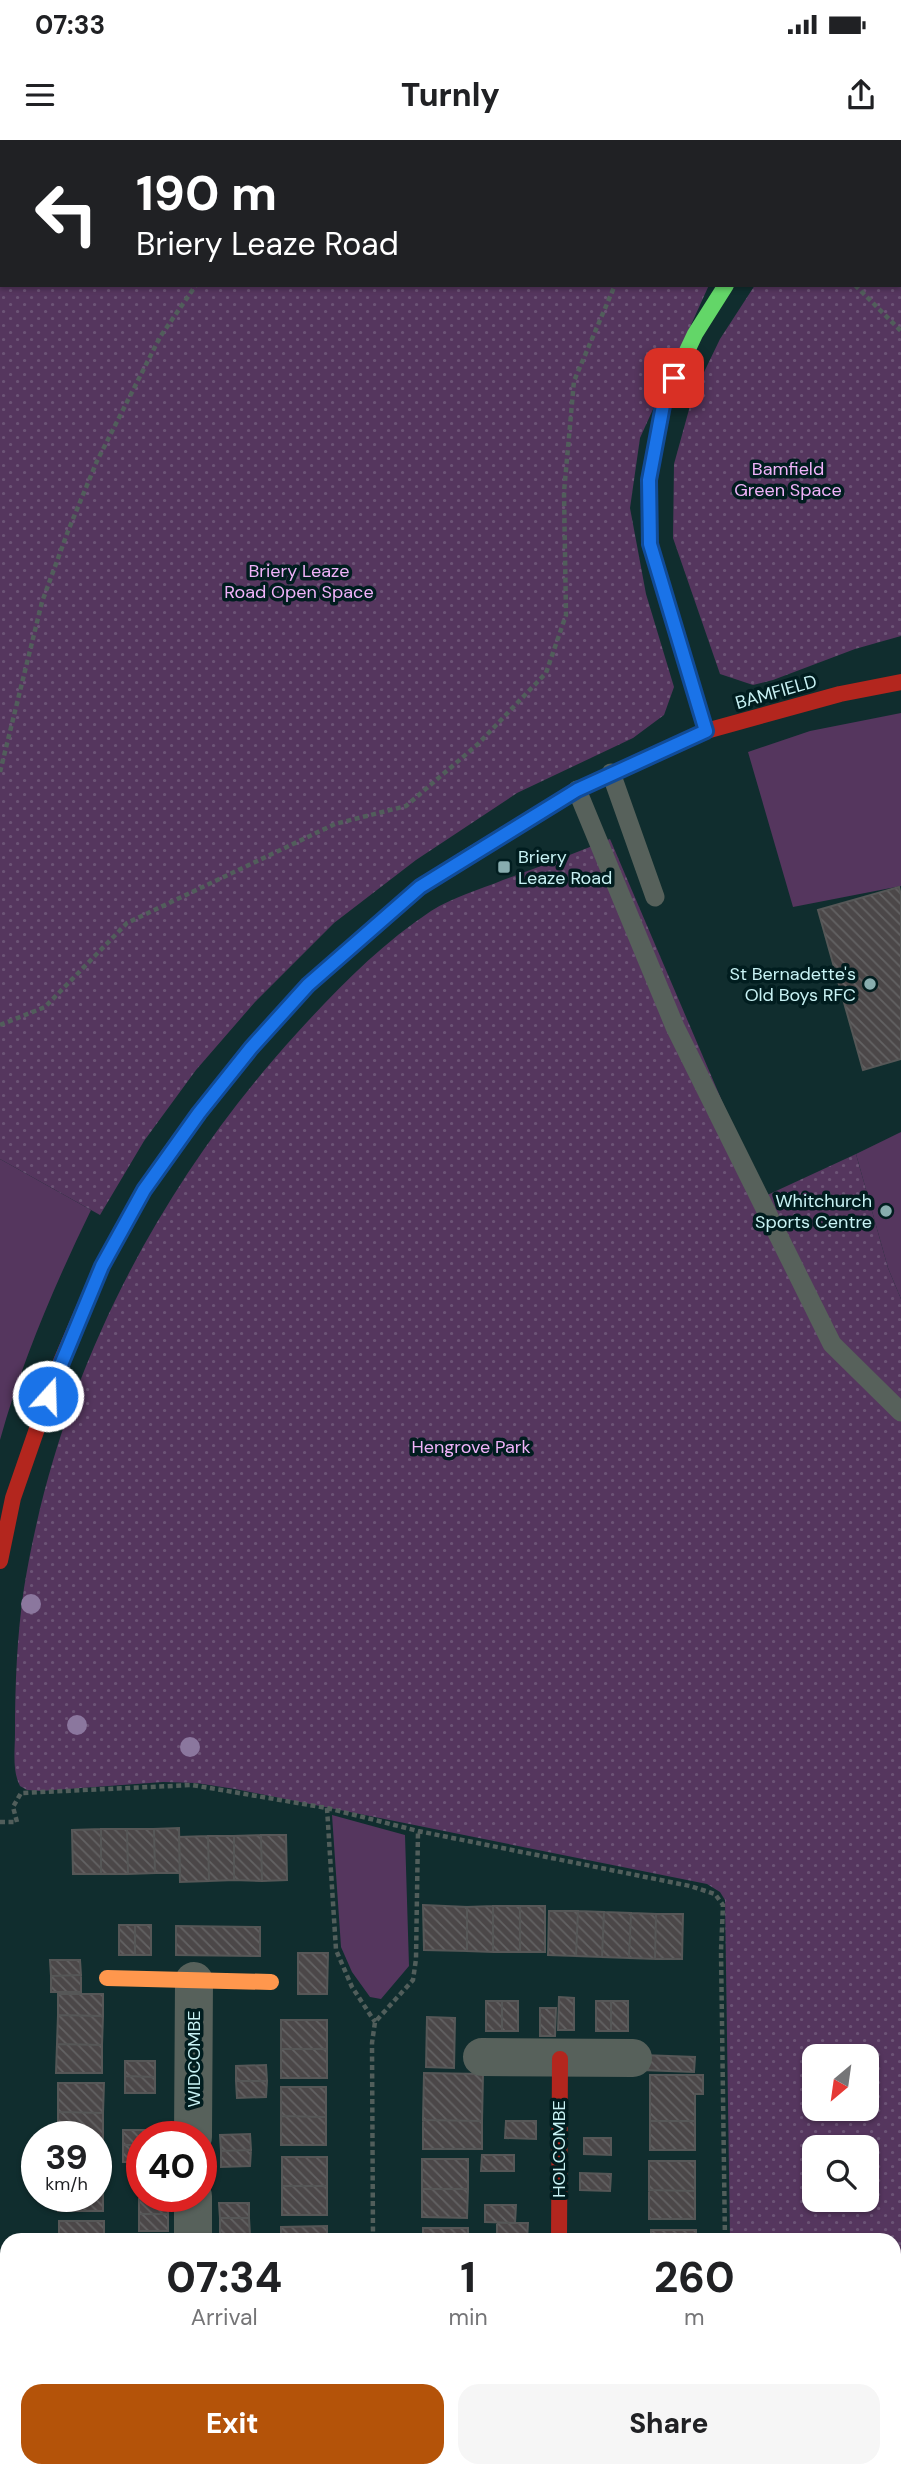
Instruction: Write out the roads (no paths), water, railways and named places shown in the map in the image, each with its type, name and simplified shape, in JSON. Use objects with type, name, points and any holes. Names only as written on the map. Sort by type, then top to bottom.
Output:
[{"type":"street","points":[[706,731],[650,544],[649,480],[664,400],[695,334],[725,287]]},
{"type":"street","name":"BAMFIELD","points":[[0,1561],[6,1497],[102,1266],[144,1190],[199,1113],[251,1048],[308,985],[420,887],[577,790],[706,731],[840,694],[901,682]]},
{"type":"street","points":[[107,1979],[271,1982]]},
{"type":"street","name":"WIDCOMBE","points":[[193,2121],[194,1981]]},
{"type":"street","points":[[482,2057],[633,2058]]},
{"type":"street","name":"HOLCOMBE","points":[[559,2059],[559,2233]]},
{"type":"street","points":[[193,2212],[193,2233]]},
{"type":"lane","points":[[611,773],[655,897]]},
{"type":"lane","points":[[577,790],[675,1027],[832,1344],[901,1412]]},
{"type":"place","name":"Briery Leaze Road","points":[[504,867]]},
{"type":"place","name":"St Bernadette's Old Boys RFC","points":[[870,984]]},
{"type":"place","name":"Whitchurch Sports Centre","points":[[886,1211]]},
{"type":"park label","name":"Bamfield Green Space","points":[[788,479]]},
{"type":"park label","name":"Briery Leaze Road Open Space","points":[[299,581]]},
{"type":"park label","name":"Hengrove Park","points":[[471,1447]]}]
